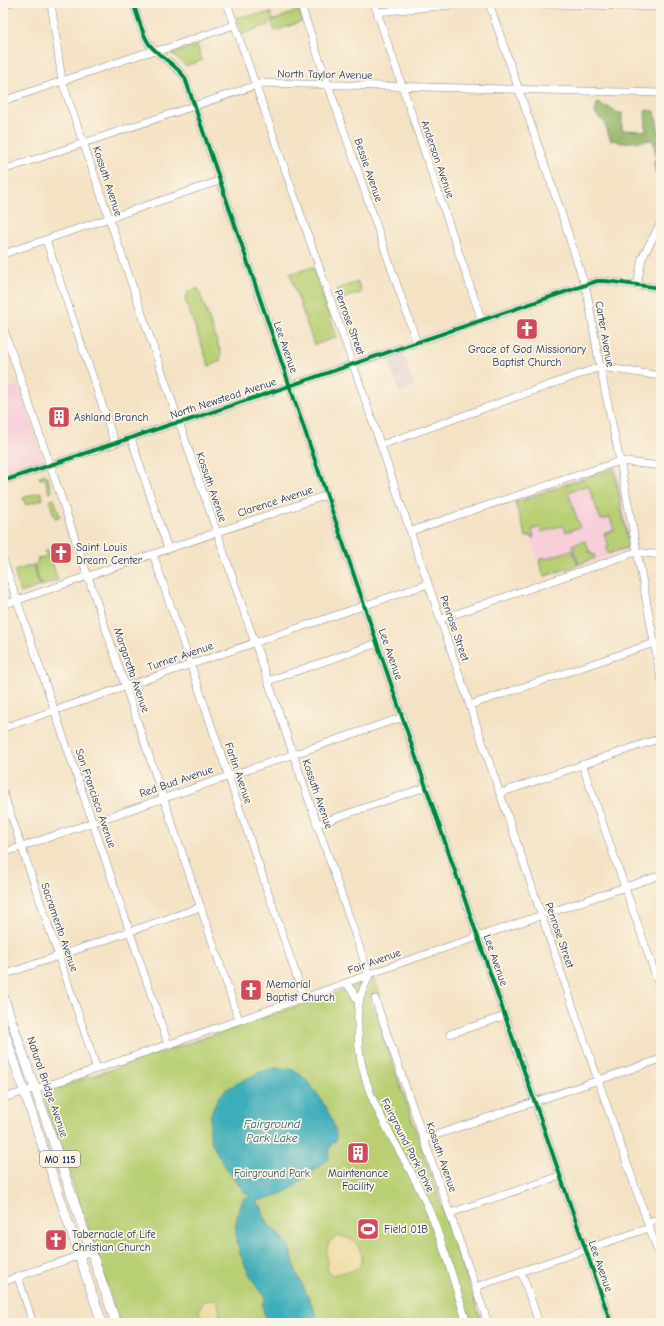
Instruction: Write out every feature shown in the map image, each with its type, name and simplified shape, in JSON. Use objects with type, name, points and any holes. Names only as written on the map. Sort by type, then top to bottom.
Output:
[{"type":"main road","name":"Natural Bridge Avenue","points":[[3,996],[116,1323]]},
{"type":"main road","points":[[3,1028],[13,1045],[25,1077],[36,1089]]},
{"type":"main road","name":"MO 115","points":[[3,1028],[102,1323]]},
{"type":"main road","points":[[24,1092],[34,1102],[46,1132],[57,1150]]},
{"type":"main road","points":[[79,1256],[90,1262],[101,1292],[112,1310]]},
{"type":"street","points":[[3,6],[10,3]]},
{"type":"street","name":"Kossuth Avenue","points":[[51,3],[62,81],[369,975]]},
{"type":"street","name":"Lee Avenue","points":[[134,3],[145,36],[150,44],[182,73],[185,78],[426,787],[611,1323]]},
{"type":"street","name":"Penrose Street","points":[[227,3],[354,365],[661,1261]]},
{"type":"street","name":"Bessie Avenue","points":[[300,3],[417,343]]},
{"type":"street","name":"Anderson Avenue","points":[[374,3],[482,321]]},
{"type":"street","points":[[377,12],[472,3]]},
{"type":"street","name":"Carter Avenue","points":[[489,3],[585,286],[620,461],[636,552],[658,644],[661,678]]},
{"type":"street","points":[[515,3],[605,4],[661,7]]},
{"type":"street","points":[[3,101],[145,53],[156,51],[234,26]]},
{"type":"street","name":"North Taylor Avenue","points":[[3,170],[263,83],[661,93]]},
{"type":"street","points":[[3,254],[219,180]]},
{"type":"street","points":[[637,285],[642,258],[661,223]]},
{"type":"street","points":[[46,240],[115,443]]},
{"type":"street","name":"North Newstead Avenue","points":[[3,481],[354,365],[604,280],[661,288]]},
{"type":"street","name":"Margaretta Avenue","points":[[3,327],[239,1020]]},
{"type":"street","points":[[381,445],[600,367],[661,376]]},
{"type":"street","points":[[131,438],[168,549]]},
{"type":"street","points":[[411,531],[620,461],[661,466]]},
{"type":"street","name":"Clarence Avenue","points":[[3,605],[327,495]]},
{"type":"street","points":[[440,619],[636,552],[661,555]]},
{"type":"street","name":"Farlin Avenue","points":[[153,554],[304,998]]},
{"type":"street","name":"San Francisco Avenue","points":[[3,559],[168,1044]]},
{"type":"street","name":"Turner Avenue","points":[[3,728],[428,584]]},
{"type":"street","points":[[268,681],[378,643]]},
{"type":"street","points":[[470,705],[658,644]]},
{"type":"street","name":"Red Bud Avenue","points":[[3,853],[228,775],[403,717]]},
{"type":"street","points":[[500,793],[661,738]]},
{"type":"street","points":[[582,764],[626,887],[661,992]]},
{"type":"street","points":[[317,824],[426,787]]},
{"type":"street","name":"Sacramento Avenue","points":[[3,792],[97,1069]]},
{"type":"street","name":"Fair Avenue","points":[[3,1098],[97,1069],[661,875]]},
{"type":"street","points":[[3,975],[201,907]]},
{"type":"street","name":"Fairground Park Drive","points":[[369,975],[358,1004],[358,1037],[360,1058],[365,1079],[372,1099],[421,1192],[445,1253],[467,1323]]},
{"type":"street","points":[[346,983],[351,989],[358,1004]]},
{"type":"street","name":"Kossuth Avenue","points":[[375,999],[488,1323]]},
{"type":"street","points":[[450,1034],[505,1016]]},
{"type":"street","points":[[424,1139],[661,1059]]},
{"type":"street","points":[[450,1213],[560,1176]]},
{"type":"street","points":[[476,1287],[586,1249],[648,1225],[661,1218]]},
{"type":"street","points":[[3,1282],[92,1251]]},
{"type":"street","points":[[521,1271],[539,1323]]},
{"type":"street","points":[[18,1277],[33,1323]]},
{"type":"shaded area","points":[[403,352],[414,387],[399,392],[388,357]]},
{"type":"shaded area","points":[[19,385],[44,462],[43,464],[3,477],[3,390]]},
{"type":"shaded area","points":[[614,466],[617,468],[631,548],[545,578],[530,537],[526,538],[513,501]]},
{"type":"green space","points":[[299,10],[303,21],[275,31],[271,21],[268,22],[269,25],[242,34],[236,17],[271,13],[272,19],[275,20]]},
{"type":"green space","points":[[197,45],[202,60],[186,66],[172,54]]},
{"type":"green space","points":[[597,103],[613,109],[615,112],[622,113],[622,130],[646,131],[645,110],[655,111],[661,143],[661,173],[655,173],[654,160],[657,160],[653,140],[620,143],[616,140],[611,141],[604,122],[595,114]]},
{"type":"green space","points":[[313,267],[337,337],[314,345],[290,274]]},
{"type":"green space","points":[[358,282],[361,293],[340,299],[337,289]]},
{"type":"green space","points":[[198,288],[221,353],[220,361],[209,366],[185,299],[188,292]]},
{"type":"green space","points":[[614,468],[629,547],[608,554],[606,548],[609,546],[604,534],[614,530],[610,517],[601,520],[588,485],[568,492],[580,527],[566,532],[563,525],[542,532],[540,527],[532,530],[533,538],[531,536],[526,537],[515,502]]},
{"type":"green space","points":[[45,474],[52,492],[49,493],[45,478],[40,479],[39,476]]},
{"type":"green space","points":[[41,492],[43,499],[26,505],[23,498]]},
{"type":"green space","points":[[54,499],[60,517],[55,518],[49,501]]},
{"type":"green space","points":[[585,541],[590,553],[592,555],[594,554],[595,558],[579,564],[572,545]]},
{"type":"green space","points":[[48,550],[58,580],[41,586],[34,565],[38,563],[37,559],[47,556],[45,551]]},
{"type":"green space","points":[[572,550],[578,565],[544,576],[539,562],[541,559]]},
{"type":"green space","points":[[33,565],[40,586],[21,593],[14,571]]},
{"type":"green space","name":"Fairground Park","points":[[373,979],[375,980],[381,996],[376,993],[372,994],[370,1000],[482,1323],[120,1323],[44,1099],[45,1094],[48,1091],[359,984],[366,994]]},
{"type":"sand","points":[[339,1236],[350,1239],[356,1243],[361,1253],[362,1261],[356,1269],[332,1275],[328,1272],[327,1251],[330,1242]]},
{"type":"sand","points":[[215,1300],[218,1302],[220,1314],[210,1320],[204,1319],[199,1309],[204,1301]]},
{"type":"water","name":"Fairground Park Lake","points":[[274,1068],[295,1071],[309,1083],[329,1113],[336,1133],[336,1141],[332,1143],[328,1153],[329,1159],[284,1193],[262,1200],[259,1199],[257,1203],[261,1206],[269,1225],[284,1239],[290,1249],[296,1271],[320,1323],[269,1323],[264,1313],[262,1303],[265,1300],[264,1294],[260,1292],[250,1276],[242,1259],[237,1242],[236,1223],[238,1212],[245,1197],[248,1199],[250,1195],[244,1192],[222,1162],[210,1136],[210,1117],[216,1101],[225,1090],[257,1073]]},
{"type":"cycle path","points":[[133,3],[149,44],[185,78],[426,787],[611,1323]]},
{"type":"cycle path","points":[[3,481],[172,424],[186,421],[597,281],[661,288]]},
{"type":"place","name":"Grace of God Missionary Baptist Church","points":[[527,329]]},
{"type":"place","name":"Ashland Branch","points":[[59,417]]},
{"type":"place","name":"Saint Louis Dream Center","points":[[61,553]]},
{"type":"place","name":"Memorial Baptist Church","points":[[251,990]]},
{"type":"place","name":"Maintenance Facility","points":[[358,1153]]},
{"type":"place","name":"Field 01B","points":[[368,1229]]},
{"type":"place","name":"Tabernacle of Life Christian Church","points":[[56,1240]]}]
